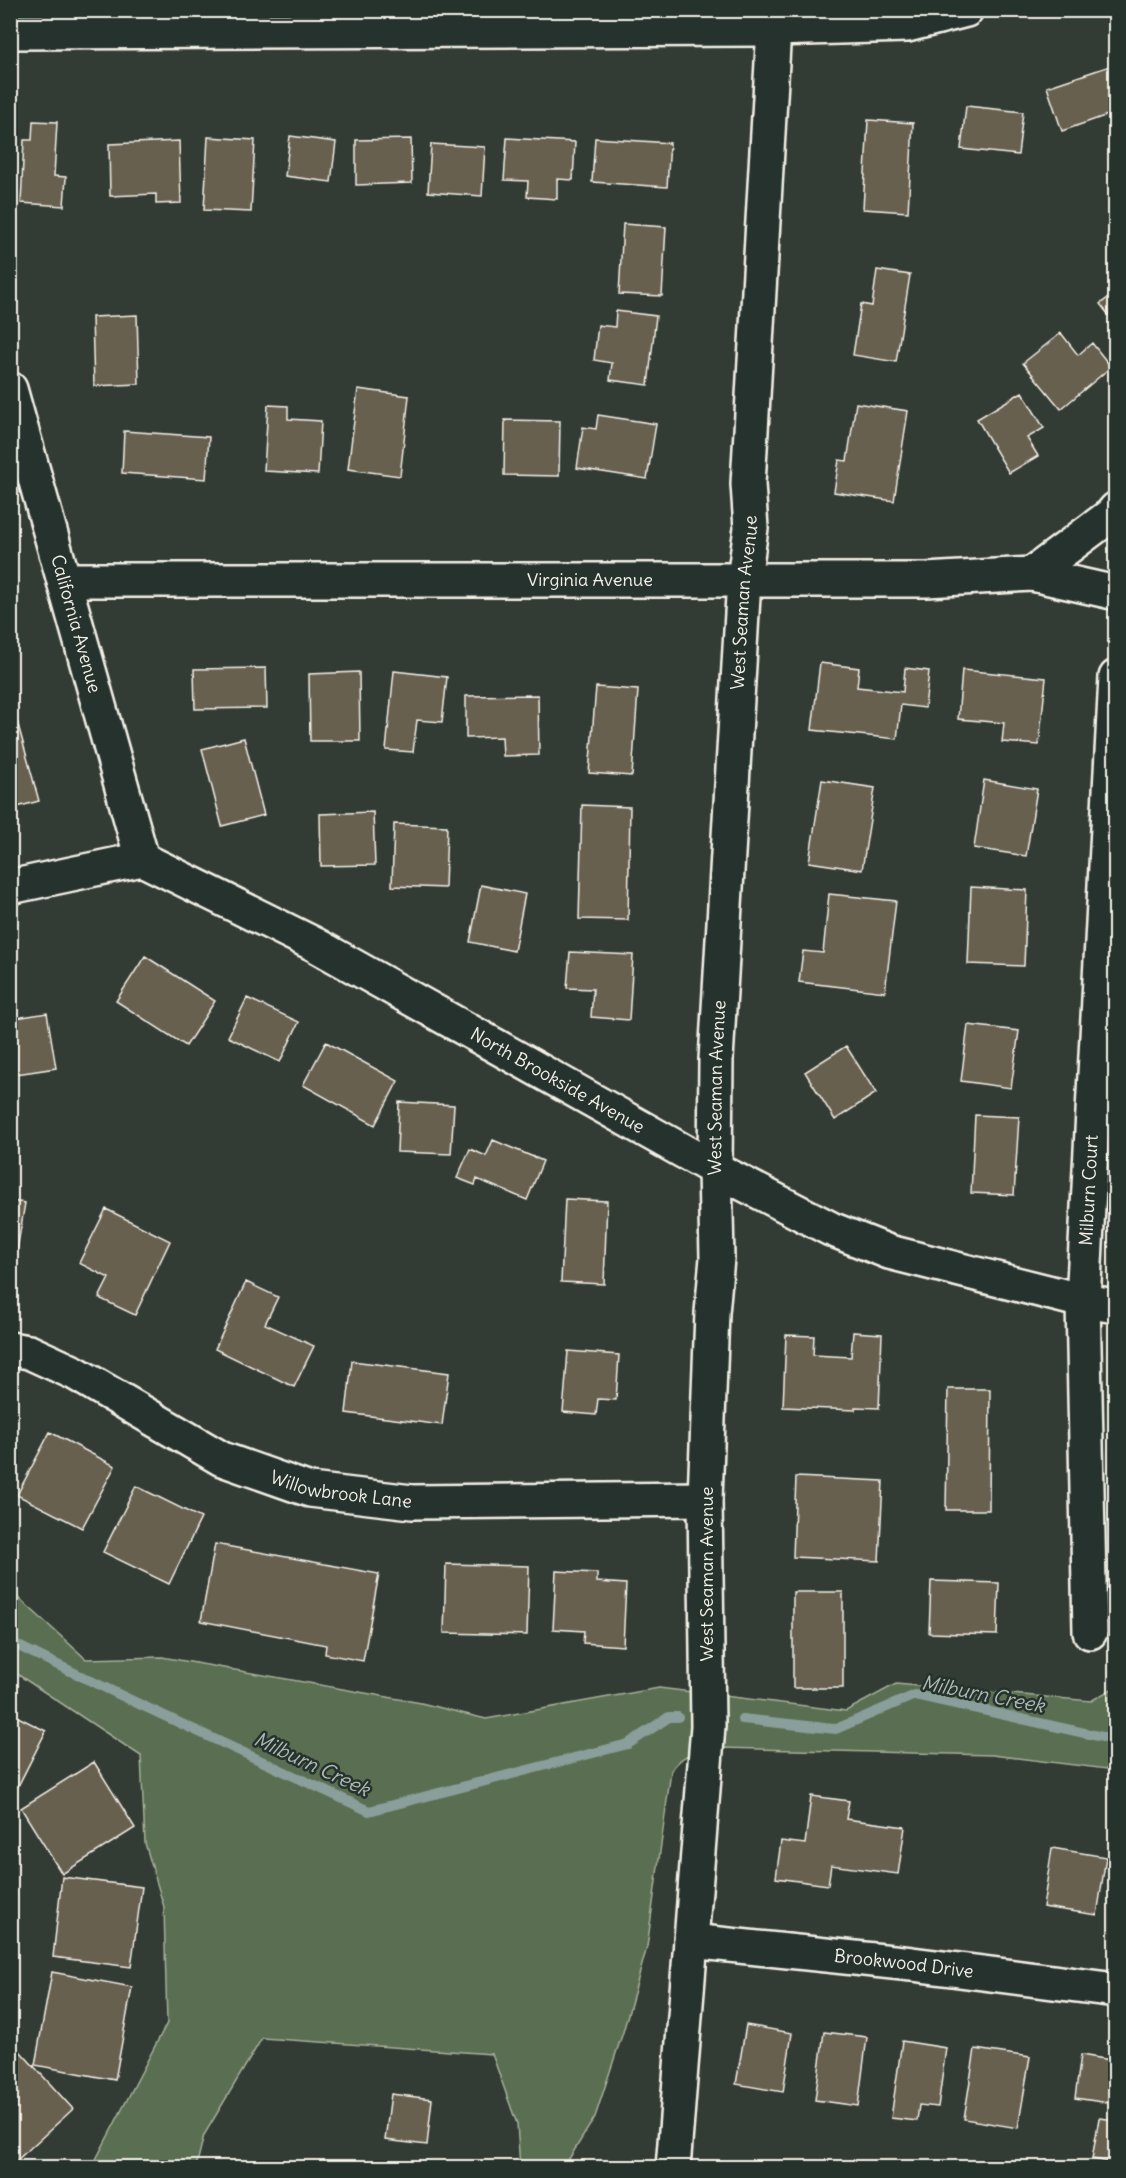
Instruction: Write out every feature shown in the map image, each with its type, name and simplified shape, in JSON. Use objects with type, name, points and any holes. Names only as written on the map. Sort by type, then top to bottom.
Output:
[{"type":"street","points":[[10,32],[775,20],[907,25],[966,10]]},
{"type":"street","name":"West Seaman Avenue","points":[[673,2168],[708,1726],[705,1499],[712,1313],[717,1258],[716,1060],[744,579],[752,528],[748,484],[775,20]]},
{"type":"street","name":"California Avenue","points":[[10,389],[142,859]]},
{"type":"street","points":[[1032,574],[1116,509]]},
{"type":"street","name":"Virginia Avenue","points":[[64,580],[926,580],[1032,574],[1116,593]]},
{"type":"street","name":"Milburn Court","points":[[1090,1632],[1083,1301],[1110,897],[1116,676]]},
{"type":"street","points":[[10,887],[142,859]]},
{"type":"street","name":"North Brookside Avenue","points":[[142,859],[314,944],[715,1169],[831,1229],[889,1252],[1083,1301],[1116,1306]]},
{"type":"street","name":"Willowbrook Lane","points":[[10,1349],[29,1352],[75,1373],[222,1459],[310,1490],[412,1502],[705,1499]]},
{"type":"street","name":"Brookwood Drive","points":[[692,1941],[912,1964],[1116,1990]]},
{"type":"green space","points":[[10,1590],[86,1659],[162,1657],[421,1703],[486,1719],[659,1688],[846,1711],[896,1684],[1091,1701],[1115,1687],[1115,1770],[992,1755],[720,1748],[686,1756],[671,1771],[647,1947],[623,2032],[595,2117],[564,2167],[520,2167],[517,2124],[492,2054],[262,2038],[204,2135],[196,2167],[92,2167],[167,2023],[164,1907],[145,1843],[141,1756],[11,1670]]},
{"type":"building","points":[[1110,66],[1116,81],[1116,112],[1062,131],[1047,87]]},
{"type":"building","points":[[966,106],[1023,112],[1018,155],[961,149]]},
{"type":"building","points":[[868,120],[913,123],[908,212],[863,209]]},
{"type":"building","points":[[33,121],[57,122],[54,176],[66,177],[64,206],[21,203],[24,140],[32,140]]},
{"type":"building","points":[[290,136],[336,142],[331,182],[285,176]]},
{"type":"building","points":[[208,137],[255,140],[251,212],[204,210]]},
{"type":"building","points":[[507,138],[575,142],[573,180],[557,179],[557,199],[527,197],[528,181],[504,180]]},
{"type":"building","points":[[595,138],[670,143],[667,187],[592,182]]},
{"type":"building","points":[[411,139],[412,183],[356,185],[356,140]]},
{"type":"building","points":[[179,141],[181,203],[156,204],[156,194],[110,196],[109,144]]},
{"type":"building","points":[[431,144],[485,147],[482,196],[428,192]]},
{"type":"building","points":[[623,224],[666,227],[662,296],[619,294]]},
{"type":"building","points":[[877,270],[910,275],[896,362],[853,355],[861,304],[872,306]]},
{"type":"building","points":[[1116,292],[1116,324],[1100,304]]},
{"type":"building","points":[[616,311],[656,316],[648,385],[610,380],[612,363],[594,360],[598,325],[615,327]]},
{"type":"building","points":[[137,315],[139,384],[94,386],[92,317]]},
{"type":"building","points":[[1061,333],[1078,355],[1092,343],[1111,367],[1061,409],[1023,363]]},
{"type":"building","points":[[358,389],[409,396],[400,476],[348,469]]},
{"type":"building","points":[[1022,392],[1044,428],[1027,438],[1038,456],[1009,473],[977,419]]},
{"type":"building","points":[[856,403],[908,411],[894,501],[834,492],[839,460],[847,461]]},
{"type":"building","points":[[268,405],[288,406],[288,419],[321,421],[318,474],[264,471]]},
{"type":"building","points":[[598,415],[656,424],[647,479],[577,468],[583,427],[596,429]]},
{"type":"building","points":[[505,420],[560,421],[559,476],[504,475]]},
{"type":"building","points":[[124,431],[209,437],[206,479],[122,473]]},
{"type":"building","points":[[820,663],[859,668],[857,687],[903,692],[905,668],[929,671],[925,708],[901,705],[897,739],[812,730]]},
{"type":"building","points":[[266,668],[267,708],[195,709],[194,669]]},
{"type":"building","points":[[962,670],[1046,678],[1039,745],[1002,742],[1004,723],[958,719]]},
{"type":"building","points":[[394,671],[447,677],[442,722],[417,720],[413,752],[386,750]]},
{"type":"building","points":[[359,672],[360,741],[310,741],[309,674]]},
{"type":"building","points":[[596,687],[638,690],[632,776],[589,773]]},
{"type":"building","points":[[538,695],[539,755],[503,756],[502,737],[466,738],[466,696]]},
{"type":"building","points":[[17,721],[39,801],[10,809],[10,722]]},
{"type":"building","points":[[244,738],[264,815],[222,826],[202,749]]},
{"type":"building","points":[[822,780],[875,788],[862,870],[809,862]]},
{"type":"building","points":[[984,780],[1037,789],[1026,856],[974,848]]},
{"type":"building","points":[[582,805],[630,807],[628,920],[579,919]]},
{"type":"building","points":[[373,812],[375,865],[321,866],[320,814]]},
{"type":"building","points":[[394,824],[447,826],[445,888],[392,886]]},
{"type":"building","points":[[481,885],[525,894],[514,951],[470,942]]},
{"type":"building","points":[[971,887],[1027,890],[1024,966],[968,964]]},
{"type":"building","points":[[829,894],[896,901],[885,992],[799,982],[803,951],[823,953]]},
{"type":"building","points":[[570,952],[633,955],[629,1020],[591,1017],[593,989],[567,988]]},
{"type":"building","points":[[145,956],[215,1001],[186,1046],[116,1001]]},
{"type":"building","points":[[247,998],[299,1022],[280,1062],[228,1037]]},
{"type":"building","points":[[47,1013],[56,1068],[10,1075],[10,1019]]},
{"type":"building","points":[[968,1025],[1019,1031],[1011,1088],[961,1081]]},
{"type":"building","points":[[326,1042],[398,1081],[375,1125],[303,1085]]},
{"type":"building","points":[[846,1046],[876,1093],[835,1120],[805,1072]]},
{"type":"building","points":[[399,1102],[454,1105],[451,1154],[397,1152]]},
{"type":"building","points":[[975,1115],[1019,1117],[1014,1195],[971,1193]]},
{"type":"building","points":[[493,1140],[543,1161],[527,1200],[477,1179],[475,1185],[457,1178],[470,1149],[486,1156]]},
{"type":"building","points":[[565,1199],[607,1201],[604,1284],[561,1282]]},
{"type":"building","points":[[10,1201],[25,1203],[13,1274],[10,1273]]},
{"type":"building","points":[[106,1209],[170,1241],[135,1315],[99,1298],[109,1278],[79,1263]]},
{"type":"building","points":[[246,1282],[278,1297],[265,1324],[314,1346],[294,1387],[215,1349]]},
{"type":"building","points":[[853,1332],[882,1334],[879,1408],[855,1407],[855,1410],[783,1407],[786,1335],[814,1336],[813,1355],[851,1357]]},
{"type":"building","points":[[568,1351],[619,1355],[616,1400],[598,1399],[596,1415],[563,1412]]},
{"type":"building","points":[[352,1361],[449,1373],[442,1425],[346,1413]]},
{"type":"building","points":[[948,1389],[990,1389],[989,1510],[946,1510]]},
{"type":"building","points":[[50,1432],[115,1466],[82,1528],[17,1495]]},
{"type":"building","points":[[796,1477],[883,1481],[879,1561],[793,1557]]},
{"type":"building","points":[[136,1486],[201,1518],[169,1584],[103,1552]]},
{"type":"building","points":[[215,1544],[379,1574],[363,1661],[325,1654],[326,1645],[201,1621]]},
{"type":"building","points":[[446,1564],[529,1566],[527,1635],[444,1633]]},
{"type":"building","points":[[556,1571],[597,1573],[597,1582],[626,1584],[623,1646],[583,1643],[584,1631],[553,1629]]},
{"type":"building","points":[[931,1581],[999,1583],[997,1635],[929,1633]]},
{"type":"building","points":[[793,1592],[843,1592],[843,1688],[793,1688]]},
{"type":"building","points":[[10,1713],[46,1731],[10,1802]]},
{"type":"building","points":[[94,1762],[135,1828],[62,1874],[21,1808]]},
{"type":"building","points":[[811,1796],[849,1801],[846,1819],[905,1827],[898,1874],[831,1865],[828,1885],[776,1878],[781,1841],[805,1844]]},
{"type":"building","points":[[1052,1848],[1106,1857],[1097,1915],[1043,1907]]},
{"type":"building","points":[[62,1877],[142,1887],[131,1967],[53,1957]]},
{"type":"building","points":[[52,1972],[132,1987],[115,2080],[35,2065]]},
{"type":"building","points":[[746,2025],[792,2033],[783,2092],[736,2084]]},
{"type":"building","points":[[824,2032],[867,2037],[858,2106],[815,2100]]},
{"type":"building","points":[[902,2041],[946,2048],[938,2107],[919,2105],[917,2121],[891,2118]]},
{"type":"building","points":[[975,2049],[1030,2057],[1018,2128],[964,2119]]},
{"type":"building","points":[[19,2050],[73,2109],[15,2162],[10,2157],[10,2058]]},
{"type":"building","points":[[1081,2055],[1116,2061],[1116,2104],[1075,2098]]},
{"type":"building","points":[[391,2094],[432,2099],[427,2145],[385,2140]]},
{"type":"building","points":[[1099,2118],[1116,2120],[1116,2163],[1092,2159]]},
{"type":"waterway","name":"Milburn Creek","points":[[10,1642],[369,1811],[628,1744],[669,1717],[678,1717]]},
{"type":"waterway","name":"Milburn Creek","points":[[742,1719],[836,1729],[915,1695],[1116,1740]]}]
